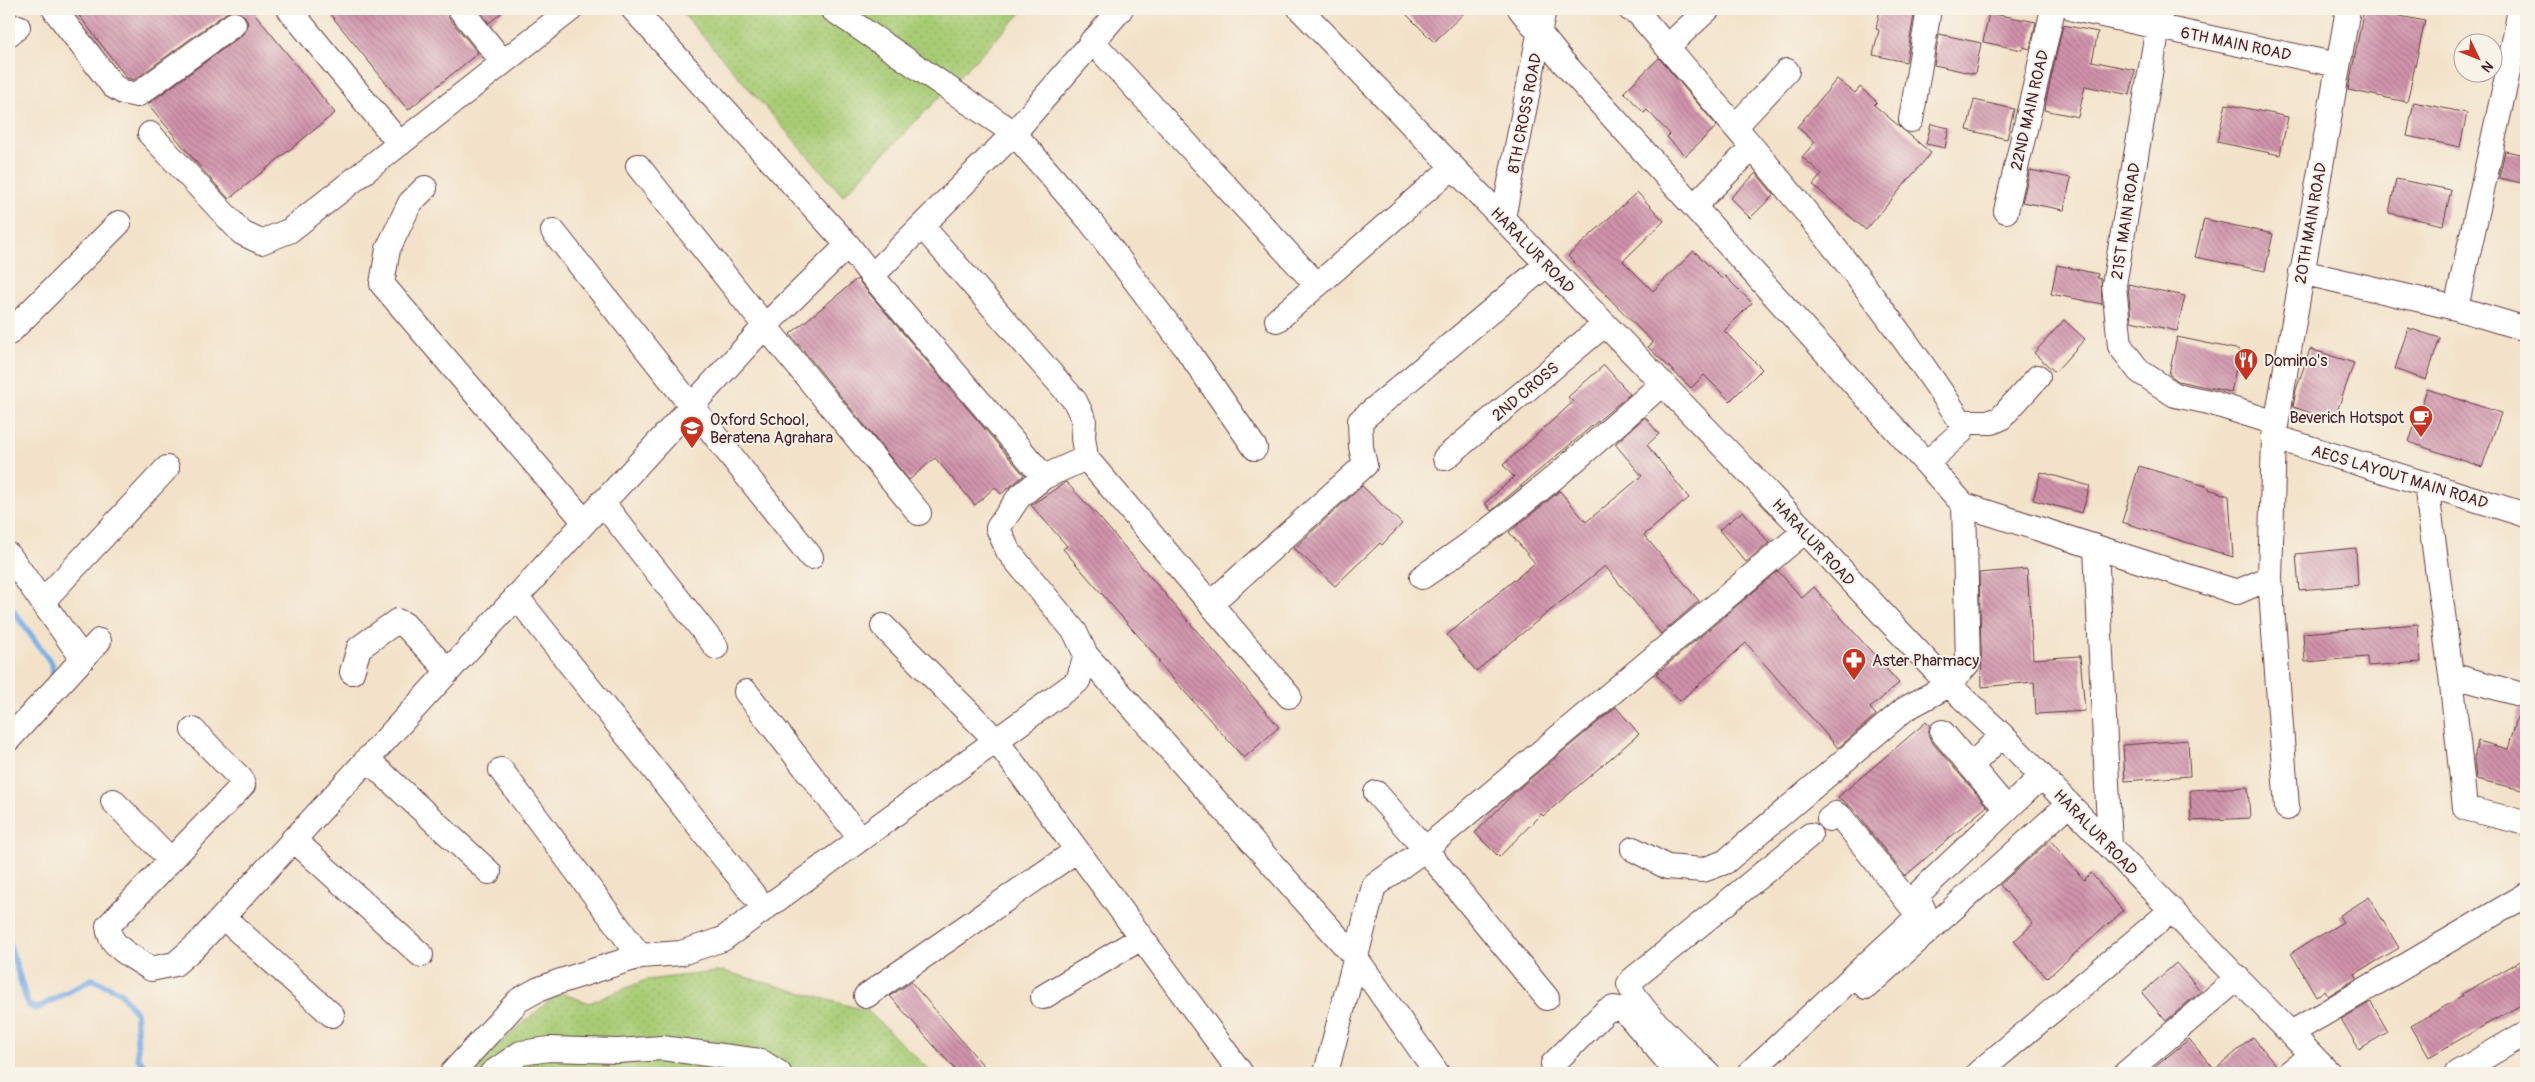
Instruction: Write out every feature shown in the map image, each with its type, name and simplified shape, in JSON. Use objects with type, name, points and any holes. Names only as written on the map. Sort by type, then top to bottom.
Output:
[{"type":"street","points":[[54,9],[113,86],[123,92],[137,95],[234,24]]},
{"type":"street","points":[[289,9],[400,144]]},
{"type":"street","points":[[460,9],[503,62]]},
{"type":"street","points":[[150,134],[242,233],[261,242],[290,231],[571,9]]},
{"type":"street","points":[[633,9],[848,245],[872,276],[1044,477]]},
{"type":"street","points":[[832,9],[1014,133],[1096,229],[1186,348],[1255,448]]},
{"type":"street","points":[[872,276],[1014,133],[1121,9]]},
{"type":"street","name":"HARALUR ROAD","points":[[1300,9],[1806,531],[1949,685],[2002,735],[2329,1073]]},
{"type":"street","points":[[1520,9],[1562,61],[1928,462],[1964,505],[2237,592],[2270,578]]},
{"type":"street","name":"8TH CROSS ROAD","points":[[1503,218],[1544,9]]},
{"type":"street","points":[[1630,9],[1638,13],[1735,127],[1924,365],[1960,422],[1962,432],[1928,462]]},
{"type":"street","points":[[1667,47],[1708,9]]},
{"type":"street","points":[[1911,120],[1929,9]]},
{"type":"street","name":"22ND MAIN ROAD","points":[[2006,211],[2053,9]]},
{"type":"street","name":"6TH MAIN ROAD","points":[[2074,9],[2159,18],[2338,65]]},
{"type":"street","name":"20TH MAIN ROAD","points":[[2287,808],[2270,578],[2275,430],[2348,9]]},
{"type":"street","points":[[2456,308],[2518,64],[2520,9]]},
{"type":"street","name":"21ST MAIN ROAD","points":[[2159,18],[2114,285],[2120,346],[2139,371],[2175,396],[2209,402],[2275,430]]},
{"type":"street","points":[[1092,41],[1317,285]]},
{"type":"street","points":[[1735,127],[1787,71]]},
{"type":"street","points":[[1694,206],[1752,148]]},
{"type":"street","points":[[638,166],[765,326],[919,513]]},
{"type":"street","points":[[1277,320],[1453,166]]},
{"type":"street","points":[[425,188],[410,203],[388,249],[382,284],[585,522]]},
{"type":"street","points":[[9,332],[119,223]]},
{"type":"street","points":[[922,226],[1075,401],[1084,420],[1083,437],[1086,458],[1288,696]]},
{"type":"street","points":[[553,231],[811,557]]},
{"type":"street","points":[[193,730],[241,779],[243,785],[108,926],[108,936],[113,944],[151,969],[174,964],[198,944],[765,326],[848,245]]},
{"type":"street","points":[[1210,604],[1365,465],[1361,447],[1360,421],[1547,264]]},
{"type":"street","points":[[2301,272],[2456,308],[2526,329]]},
{"type":"street","name":"2ND CROSS","points":[[1446,458],[1605,324]]},
{"type":"street","points":[[1960,422],[1992,422],[2001,418],[2038,377]]},
{"type":"street","points":[[1422,577],[1471,545],[1556,478],[1663,383]]},
{"type":"street","name":"AECS LAYOUT MAIN ROAD","points":[[2275,430],[2426,484],[2526,515]]},
{"type":"street","points":[[1086,458],[1044,477],[1019,497],[998,528],[1008,551],[1075,632],[1086,655],[1356,958],[1437,1073]]},
{"type":"street","points":[[42,601],[167,468]]},
{"type":"street","points":[[2426,484],[2451,675],[2465,808],[2526,823]]},
{"type":"street","points":[[602,502],[716,647]]},
{"type":"street","points":[[1633,849],[1667,867],[1703,870],[1725,862],[1906,709],[1949,685],[1968,663],[1964,505]]},
{"type":"street","points":[[1326,1073],[1374,886],[1425,849],[1806,531]]},
{"type":"street","points":[[2096,548],[2110,847]]},
{"type":"street","points":[[9,554],[83,659]]},
{"type":"street","points":[[516,596],[764,908]]},
{"type":"street","points":[[352,672],[359,648],[397,621],[404,624],[448,671]]},
{"type":"street","points":[[883,626],[996,740],[1241,1073]]},
{"type":"street","points":[[9,739],[99,641]]},
{"type":"street","points":[[452,1073],[519,1000],[537,990],[640,956],[681,953],[723,939],[1078,682],[1086,655]]},
{"type":"street","points":[[2451,675],[2526,696]]},
{"type":"street","points":[[746,692],[860,838]]},
{"type":"street","points":[[1942,732],[2007,809]]},
{"type":"street","points":[[1970,766],[2002,735]]},
{"type":"street","points":[[367,759],[489,872]]},
{"type":"street","points":[[501,770],[640,956]]},
{"type":"street","points":[[1749,1073],[1919,916],[1924,908],[1917,900],[1917,895],[2042,776]]},
{"type":"street","points":[[1376,792],[1547,998]]},
{"type":"street","points":[[113,801],[171,860]]},
{"type":"street","points":[[1770,1073],[2069,804]]},
{"type":"street","points":[[1829,819],[1836,814],[1841,817],[1919,916]]},
{"type":"street","points":[[1708,1073],[1656,1021],[1632,991],[1629,984],[1810,835]]},
{"type":"street","points":[[293,840],[421,955]]},
{"type":"street","points":[[866,996],[1076,851]]},
{"type":"street","points":[[2290,1033],[2526,894]]},
{"type":"street","points":[[1978,1073],[2172,910]]},
{"type":"street","points":[[222,917],[332,1015]]},
{"type":"street","points":[[1043,997],[1141,938]]},
{"type":"street","points":[[2126,1073],[2238,978]]},
{"type":"street","points":[[1553,1064],[1606,1011],[1614,1008],[1624,1010],[1675,1072]]},
{"type":"street","points":[[2457,1073],[2526,1033]]},
{"type":"street","points":[[492,1073],[521,1053],[549,1049],[618,1051],[662,1048],[709,1053],[760,1062],[780,1073]]},
{"type":"street","points":[[2289,1073],[2311,1055]]},
{"type":"green space","points":[[679,9],[1025,9],[843,196]]},
{"type":"green space","points":[[723,971],[868,1011],[932,1073],[469,1073],[559,992],[589,1003],[646,980]]},
{"type":"building","points":[[74,9],[251,9],[335,113],[229,199],[148,104],[242,35],[248,23],[245,16],[233,10],[226,13],[134,80],[127,78]]},
{"type":"building","points":[[326,9],[447,9],[449,18],[478,53],[408,110]]},
{"type":"building","points":[[478,9],[506,9],[489,23]]},
{"type":"building","points":[[1401,9],[1468,9],[1434,42]]},
{"type":"building","points":[[1880,9],[1914,15],[1906,62],[1873,55],[1879,30],[1876,29]]},
{"type":"building","points":[[2364,9],[2425,21],[2407,102],[2348,90]]},
{"type":"building","points":[[1989,13],[2036,22],[2030,49],[2023,47],[2022,50],[1983,42]]},
{"type":"building","points":[[2063,25],[2098,32],[2092,61],[2135,70],[2130,95],[2085,86],[2078,117],[2044,110]]},
{"type":"building","points":[[1939,34],[1981,43],[1975,74],[1934,65]]},
{"type":"building","points":[[1659,58],[1717,126],[1685,156],[1667,137],[1670,134],[1647,110],[1644,113],[1624,92]]},
{"type":"building","points":[[1837,79],[1855,93],[1860,87],[1877,102],[1874,105],[1931,153],[1866,230],[1813,185],[1822,174],[1802,157],[1815,142],[1797,127]]},
{"type":"building","points":[[1974,100],[2014,109],[2007,139],[1967,130]]},
{"type":"building","points":[[2414,102],[2467,113],[2460,147],[2407,136]]},
{"type":"building","points":[[2226,104],[2288,117],[2280,155],[2217,142]]},
{"type":"building","points":[[1931,124],[1949,128],[1945,148],[1926,144]]},
{"type":"building","points":[[2505,151],[2526,155],[2526,184],[2499,178]]},
{"type":"building","points":[[2030,170],[2071,178],[2064,210],[2022,202]]},
{"type":"building","points":[[1756,173],[1774,195],[1750,218],[1730,198]]},
{"type":"building","points":[[2396,179],[2451,190],[2443,225],[2389,213]]},
{"type":"building","points":[[1637,192],[1664,221],[1623,261],[1653,291],[1694,251],[1722,279],[1725,276],[1752,303],[1724,331],[1762,369],[1730,401],[1704,375],[1691,388],[1648,347],[1653,343],[1568,256]]},
{"type":"building","points":[[2204,219],[2273,234],[2265,271],[2195,257]]},
{"type":"building","points":[[2057,265],[2098,274],[2097,278],[2101,279],[2102,304],[2051,294]]},
{"type":"building","points":[[857,279],[1024,475],[1001,494],[995,487],[975,505],[935,458],[909,480],[790,334]]},
{"type":"building","points":[[2128,284],[2185,296],[2177,331],[2131,321]]},
{"type":"building","points":[[2064,320],[2085,339],[2055,372],[2034,353]]},
{"type":"building","points":[[2408,328],[2440,338],[2426,380],[2395,369]]},
{"type":"building","points":[[2177,337],[2240,350],[2231,392],[2178,381],[2169,374]]},
{"type":"building","points":[[2310,349],[2354,363],[2334,420],[2293,407],[2296,390]]},
{"type":"building","points":[[1604,365],[1630,394],[1491,511],[1485,503],[1514,477],[1503,465],[1573,402],[1568,397]]},
{"type":"building","points":[[2427,389],[2501,413],[2482,467],[2409,442]]},
{"type":"building","points":[[1645,417],[1659,434],[1647,445],[1689,498],[1644,535],[1699,601],[1661,634],[1605,566],[1476,671],[1447,635],[1535,563],[1509,532],[1560,491],[1586,522],[1642,476],[1615,444]]},
{"type":"building","points":[[2139,466],[2209,487],[2209,489],[2229,496],[2233,557],[2122,522]]},
{"type":"building","points":[[2041,472],[2090,486],[2082,513],[2033,500]]},
{"type":"building","points":[[1066,482],[1099,517],[1279,727],[1244,758],[1158,662],[1160,661],[1063,549],[1067,546],[1031,505]]},
{"type":"building","points":[[1362,486],[1402,524],[1382,545],[1380,543],[1335,586],[1294,548]]},
{"type":"building","points":[[1743,511],[1769,543],[1746,562],[1719,530]]},
{"type":"building","points":[[2356,548],[2358,585],[2299,590],[2296,554]]},
{"type":"building","points":[[2027,569],[2033,659],[2080,656],[2085,711],[2036,714],[2034,682],[1982,687],[1979,573]]},
{"type":"building","points":[[1778,571],[1802,598],[1814,587],[1899,683],[1870,708],[1876,715],[1838,748],[1746,643],[1680,701],[1656,674]]},
{"type":"building","points":[[2418,624],[2421,662],[2368,666],[2367,657],[2305,662],[2303,633]]},
{"type":"building","points":[[1616,707],[1639,734],[1543,816],[1541,814],[1499,857],[1475,833],[1517,790]]},
{"type":"building","points":[[2520,708],[2526,709],[2526,791],[2476,779],[2474,759],[2478,741],[2508,749]]},
{"type":"building","points":[[1926,722],[1930,726],[1928,734],[1931,741],[1987,806],[1905,876],[1852,808],[1838,797]]},
{"type":"building","points":[[2188,740],[2190,776],[2125,781],[2123,745]]},
{"type":"building","points":[[2248,787],[2250,818],[2191,821],[2190,790]]},
{"type":"building","points":[[2050,840],[2084,880],[2091,873],[2123,911],[2047,978],[2014,941],[2033,924],[2000,885]]},
{"type":"building","points":[[2369,897],[2399,948],[2355,974],[2357,978],[2328,996],[2325,991],[2316,996],[2291,953],[2343,922],[2339,916]]},
{"type":"building","points":[[2526,958],[2526,1002],[2429,1057],[2411,1026],[2463,996],[2462,994]]},
{"type":"building","points":[[2176,963],[2201,991],[2166,1021],[2142,993]]},
{"type":"building","points":[[911,982],[990,1073],[958,1073],[890,996]]},
{"type":"building","points":[[2371,1002],[2388,1032],[2359,1049],[2341,1019]]},
{"type":"building","points":[[2253,1037],[2277,1066],[2276,1073],[2148,1073],[2189,1039],[2215,1070]]},
{"type":"waterway","points":[[9,605],[52,664],[52,682]]},
{"type":"waterway","points":[[9,942],[28,1005],[36,1009],[92,979],[120,992],[136,1013],[138,1058],[149,1073]]},
{"type":"place","name":"Domino's","points":[[2246,381]]},
{"type":"place","name":"Beverich Hotspot","points":[[2421,438]]},
{"type":"place","name":"Oxford School, Beratena Agrahara","points":[[692,449]]},
{"type":"place","name":"Aster Pharmacy","points":[[1854,681]]}]
